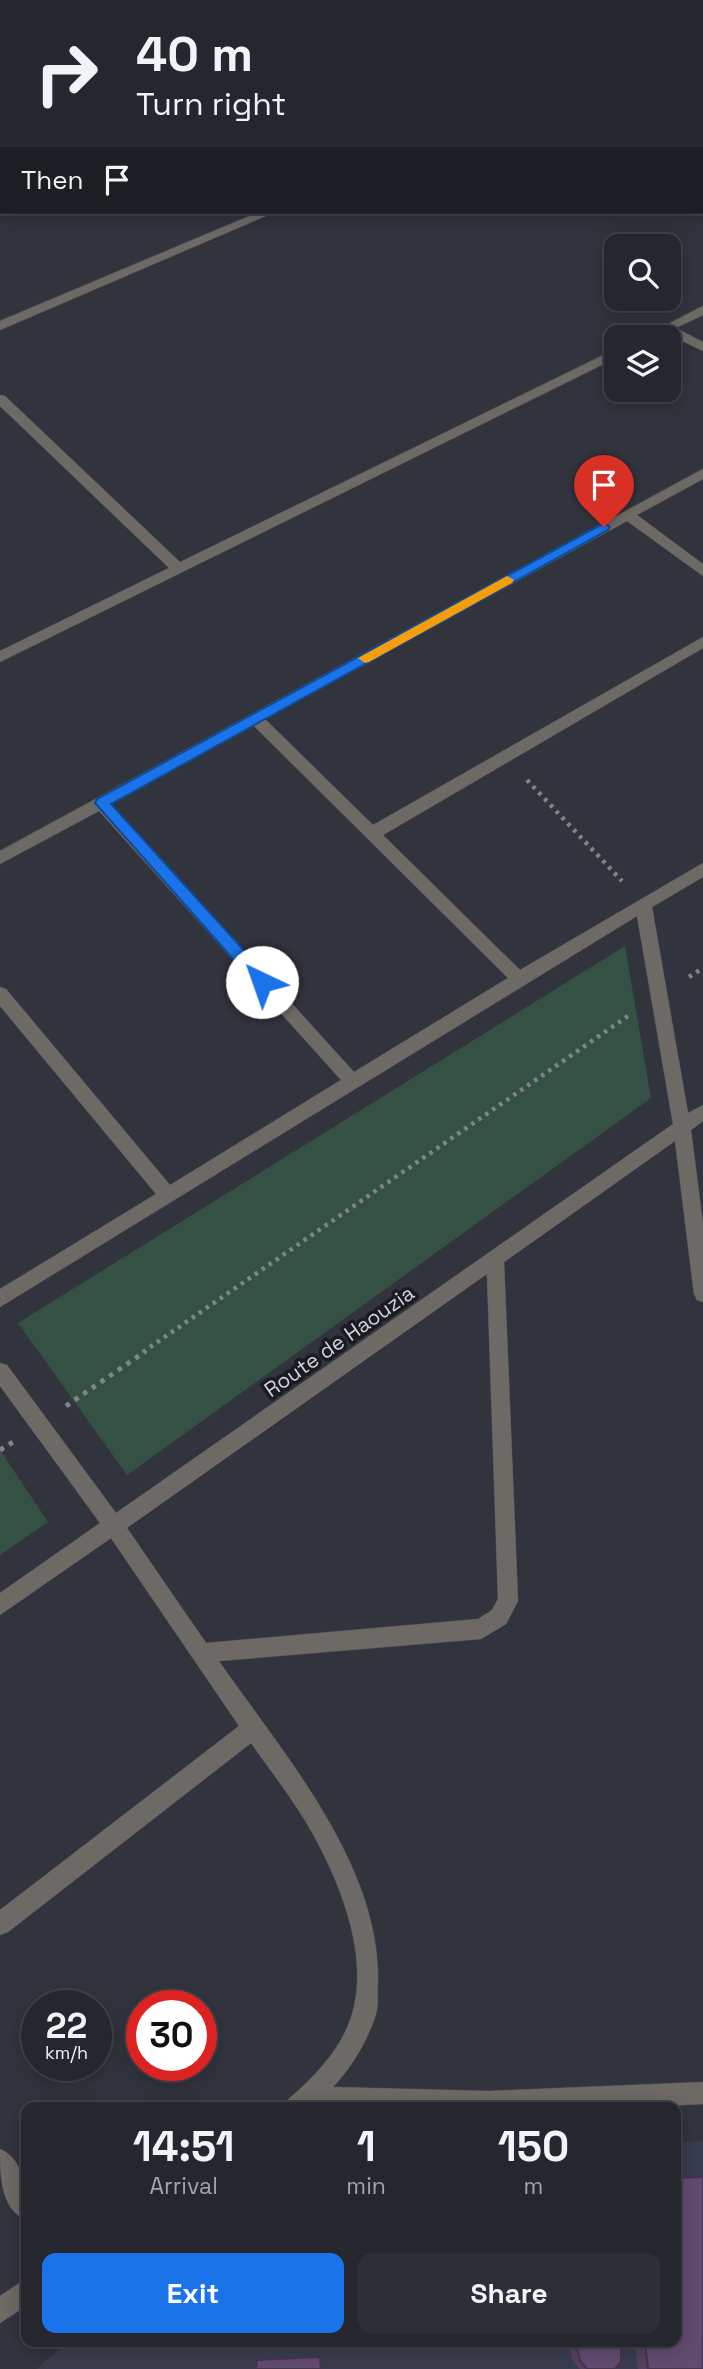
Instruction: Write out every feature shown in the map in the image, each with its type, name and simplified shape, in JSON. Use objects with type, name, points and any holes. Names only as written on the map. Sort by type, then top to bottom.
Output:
[{"type":"street","points":[[0,326],[264,214]]},
{"type":"street","points":[[672,325],[703,310]]},
{"type":"street","points":[[681,336],[703,347]]},
{"type":"street","points":[[0,657],[604,359]]},
{"type":"street","points":[[0,398],[179,569]]},
{"type":"street","points":[[0,858],[703,473]]},
{"type":"street","points":[[627,514],[703,571]]},
{"type":"street","points":[[371,834],[703,642]]},
{"type":"street","points":[[256,718],[519,979]]},
{"type":"street","points":[[102,803],[352,1081]]},
{"type":"street","points":[[0,1299],[167,1194],[703,869]]},
{"type":"street","points":[[643,904],[682,1128],[703,1294]]},
{"type":"street","points":[[0,994],[167,1194]]},
{"type":"street","name":"Route de Haouzia","points":[[0,1605],[703,1112]]},
{"type":"street","points":[[200,1653],[481,1629],[499,1617],[508,1601],[495,1260]]},
{"type":"street","points":[[0,1371],[114,1525],[321,1827],[355,1900],[367,1961],[366,2011],[351,2043],[330,2074],[303,2102]]},
{"type":"street","points":[[0,1924],[252,1728]]},
{"type":"street","points":[[488,2102],[703,2092]]},
{"type":"street","points":[[0,2161],[21,2199]]},
{"type":"street","points":[[0,2311],[21,2295]]},
{"type":"path","points":[[505,757],[643,904]]},
{"type":"path","points":[[0,1450],[659,994],[703,968]]},
{"type":"shaded area","points":[[703,2141],[703,2369],[36,2369],[63,2347],[681,2347],[681,2142]]},
{"type":"green space","points":[[625,946],[651,1098],[127,1475],[18,1323]]},
{"type":"green space","points":[[0,1450],[48,1522],[0,1555]]},
{"type":"building","points":[[703,2177],[703,2369],[648,2369],[646,2347],[681,2347],[681,2178]]},
{"type":"building","points":[[577,2347],[621,2347],[621,2361],[615,2369],[587,2369],[580,2361]]},
{"type":"building","points":[[320,2357],[321,2369],[256,2369],[257,2360]]},
{"type":"slow traffic","points":[[365,658],[507,580]]},
{"type":"route","points":[[262,982],[102,803],[604,527]]}]
